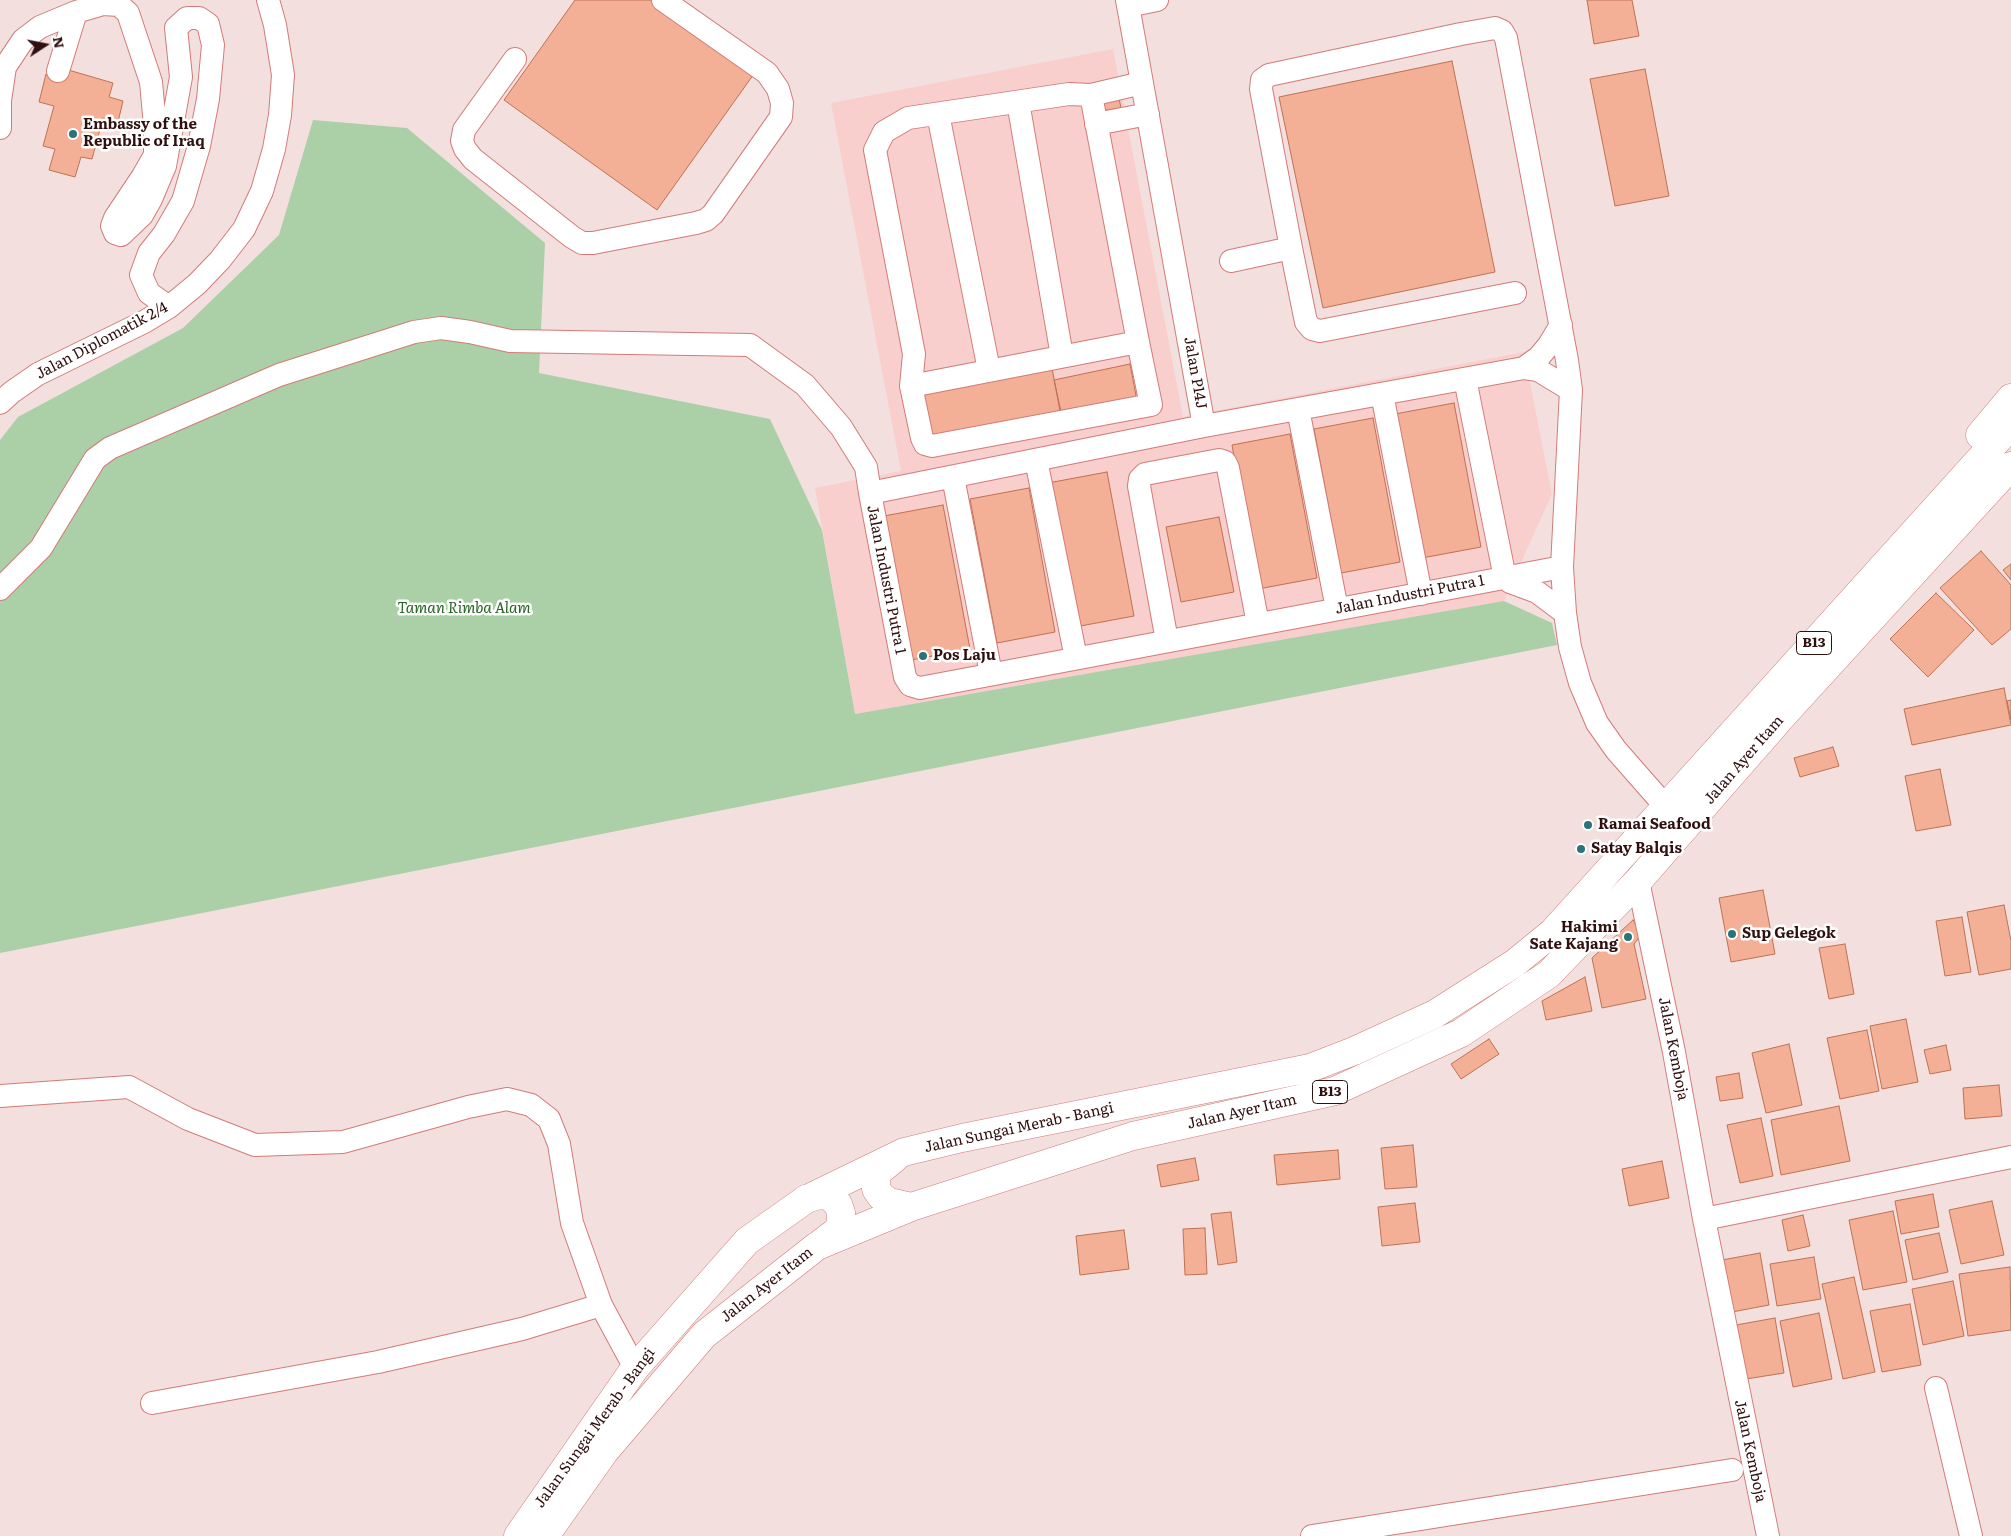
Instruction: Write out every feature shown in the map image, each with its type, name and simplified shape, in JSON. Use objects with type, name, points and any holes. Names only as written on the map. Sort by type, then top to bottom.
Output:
[{"type":"main road","points":[[1952,490],[1981,434],[2011,398]]},
{"type":"main road","name":"Jalan Ayer Itam","points":[[1617,861],[2011,425]]},
{"type":"main road","name":"Jalan Ayer Itam","points":[[545,1536],[605,1451],[704,1335],[816,1246],[912,1207],[1133,1136],[1335,1091],[1461,1033],[1550,974],[1638,881],[1785,713],[2008,470]]},
{"type":"main road","name":"Jalan Sungai Merab - Bangi","points":[[518,1536],[635,1368],[747,1241],[805,1200],[904,1152],[962,1138],[1310,1068],[1354,1051],[1435,1014],[1514,963],[1553,932],[1617,861]]},
{"type":"main road","points":[[904,1152],[878,1172],[876,1190],[889,1202],[912,1207]]},
{"type":"main road","points":[[805,1200],[819,1195],[829,1196],[838,1204],[841,1213],[841,1223],[837,1231],[816,1246]]},
{"type":"street","name":"Jalan Diplomatik 2/4","points":[[0,403],[38,374],[144,322],[169,307],[197,284],[220,260],[244,229],[262,191],[274,149],[280,114],[283,75],[275,25],[268,0]]},
{"type":"street","points":[[515,59],[464,130],[462,141],[465,149],[473,159],[572,237],[582,242],[593,243],[706,220],[713,214],[782,116],[782,103],[778,88],[767,73],[663,0]]},
{"type":"street","points":[[1127,3],[1157,0]]},
{"type":"street","name":"Jalan P14J","points":[[1127,3],[1204,426],[1524,368],[1538,370],[1571,390]]},
{"type":"street","points":[[0,128],[0,101],[5,67],[23,40],[40,27],[76,12],[103,4],[119,5],[128,13],[151,82],[155,126],[155,155],[115,218],[112,226],[115,233],[121,235],[142,215],[165,166],[181,76],[176,28],[187,18],[199,18],[208,24],[213,45],[208,99],[199,146],[184,201],[164,234],[149,253],[141,275],[149,293],[169,307]]},
{"type":"street","points":[[58,71],[76,12]]},
{"type":"street","points":[[1515,293],[1320,331],[1312,328],[1306,322],[1291,248],[1261,89],[1262,80],[1270,75],[1495,28],[1502,31],[1506,38],[1571,390],[1562,567],[1570,647],[1580,684],[1598,723],[1616,750],[1666,806]]},
{"type":"street","points":[[1091,95],[1151,405],[932,446],[925,444],[922,438],[911,386],[914,354],[875,150],[884,132],[908,118],[1069,94],[1091,95],[1142,83]]},
{"type":"street","points":[[1018,102],[1062,356]]},
{"type":"street","points":[[938,114],[989,370]]},
{"type":"street","points":[[1096,124],[1148,114]]},
{"type":"street","points":[[1230,261],[1291,248]]},
{"type":"street","name":"Jalan P14J","points":[[1524,368],[1539,357],[1549,345],[1560,325]]},
{"type":"street","points":[[0,589],[41,548],[95,459],[110,448],[279,375],[414,332],[440,328],[470,332],[510,341],[750,345],[804,385],[841,427],[866,468],[870,493]]},
{"type":"street","points":[[911,386],[1138,342]]},
{"type":"street","points":[[1465,379],[1505,578],[1510,582],[1537,592],[1566,614]]},
{"type":"street","points":[[1382,394],[1421,594]]},
{"type":"street","points":[[1298,410],[1336,609]]},
{"type":"street","name":"Jalan Industri Putra 1","points":[[1204,426],[870,493],[905,676],[910,685],[920,688],[1562,567]]},
{"type":"street","points":[[1036,460],[1076,658]]},
{"type":"street","points":[[1167,641],[1139,486],[1140,479],[1144,474],[1219,460],[1225,462],[1228,468],[1258,624]]},
{"type":"street","points":[[953,477],[991,674]]},
{"type":"street","name":"Jalan Kemboja","points":[[1638,881],[1674,1052],[1704,1219],[1768,1536]]},
{"type":"street","points":[[0,1096],[128,1087],[188,1119],[255,1145],[343,1142],[468,1107],[507,1099],[531,1105],[549,1119],[559,1144],[572,1223],[601,1305],[635,1368]]},
{"type":"street","points":[[1704,1219],[2011,1158]]},
{"type":"street","points":[[152,1404],[378,1362],[522,1329],[601,1305]]},
{"type":"street","points":[[1936,1388],[1971,1536]]},
{"type":"street","points":[[1312,1536],[1732,1470]]},
{"type":"shaded area","points":[[1113,49],[1183,417],[1524,352],[1552,494],[1504,601],[855,714],[815,488],[901,471],[831,103]]},
{"type":"green space","name":"Taman Rimba Alam","points":[[313,120],[407,128],[545,243],[539,373],[770,419],[822,530],[855,714],[1504,601],[1552,623],[1557,645],[0,953],[0,440],[18,417],[183,328],[279,235]]},
{"type":"building","points":[[575,0],[658,0],[756,71],[657,210],[504,100]]},
{"type":"building","points":[[1587,0],[1632,0],[1639,36],[1594,44]]},
{"type":"building","points":[[1452,61],[1495,272],[1323,308],[1279,97]]},
{"type":"building","name":"Embassy of the Republic of Iraq","points":[[65,69],[113,83],[109,97],[123,101],[118,122],[103,118],[92,159],[81,157],[75,177],[49,170],[55,149],[43,146],[54,106],[39,102],[46,74],[62,78]]},
{"type":"building","points":[[1645,69],[1669,196],[1615,206],[1590,79]]},
{"type":"building","points":[[1116,84],[1121,108],[1102,111],[1098,87]]},
{"type":"building","points":[[1130,364],[1137,401],[1062,416],[1054,380]]},
{"type":"building","points":[[1052,368],[1060,411],[926,438],[917,395]]},
{"type":"building","points":[[1454,403],[1481,547],[1422,558],[1395,414]]},
{"type":"building","points":[[1373,418],[1400,562],[1341,573],[1314,429]]},
{"type":"building","points":[[1290,434],[1317,578],[1258,589],[1232,445]]},
{"type":"building","points":[[1107,472],[1134,616],[1075,627],[1048,483]]},
{"type":"building","points":[[1029,488],[1055,632],[997,643],[970,499]]},
{"type":"building","points":[[943,505],[970,649],[911,660],[884,516]]},
{"type":"building","points":[[1219,517],[1234,592],[1181,602],[1166,527]]},
{"type":"building","points":[[1981,551],[2011,585],[2011,629],[1992,645],[1940,588]]},
{"type":"building","points":[[2011,564],[2011,580],[2003,570]]},
{"type":"building","points":[[1936,593],[1974,630],[1928,677],[1890,639]]},
{"type":"building","points":[[2004,688],[2011,725],[1912,745],[1904,709]]},
{"type":"building","points":[[2011,700],[2011,720],[2007,701]]},
{"type":"building","points":[[1833,747],[1839,766],[1800,777],[1794,758]]},
{"type":"building","points":[[1940,769],[1951,825],[1916,831],[1905,776]]},
{"type":"building","points":[[1763,890],[1775,954],[1731,962],[1719,898]]},
{"type":"building","points":[[2004,905],[2011,941],[2011,969],[1979,975],[1967,912]]},
{"type":"building","points":[[1962,917],[1971,972],[1945,976],[1936,921]]},
{"type":"building","points":[[1633,920],[1642,934],[1634,944],[1646,999],[1602,1008],[1592,958]]},
{"type":"building","points":[[1845,944],[1854,994],[1829,999],[1819,948]]},
{"type":"building","points":[[1585,977],[1592,1011],[1546,1020],[1542,1001]]},
{"type":"building","points":[[1906,1019],[1918,1082],[1882,1089],[1870,1026]]},
{"type":"building","points":[[1867,1030],[1879,1091],[1840,1099],[1827,1038]]},
{"type":"building","points":[[1489,1039],[1499,1054],[1461,1079],[1451,1064]]},
{"type":"building","points":[[1789,1044],[1802,1105],[1766,1113],[1752,1053]]},
{"type":"building","points":[[1946,1045],[1951,1070],[1930,1074],[1924,1050]]},
{"type":"building","points":[[1739,1073],[1743,1098],[1720,1101],[1716,1077]]},
{"type":"building","points":[[1999,1085],[2002,1116],[1965,1119],[1963,1088]]},
{"type":"building","points":[[1839,1106],[1850,1161],[1781,1175],[1771,1120]]},
{"type":"building","points":[[1761,1118],[1773,1176],[1740,1183],[1727,1125]]},
{"type":"building","points":[[1413,1145],[1417,1187],[1385,1189],[1381,1148]]},
{"type":"building","points":[[1338,1150],[1340,1179],[1277,1185],[1274,1155]]},
{"type":"building","points":[[1195,1158],[1199,1180],[1161,1187],[1157,1165]]},
{"type":"building","points":[[1662,1161],[1669,1198],[1629,1206],[1622,1169]]},
{"type":"building","points":[[1933,1194],[1939,1227],[1901,1234],[1895,1201]]},
{"type":"building","points":[[1992,1201],[2004,1255],[1961,1264],[1949,1210]]},
{"type":"building","points":[[1415,1203],[1420,1242],[1382,1246],[1378,1207]]},
{"type":"building","points":[[1893,1211],[1907,1282],[1863,1290],[1849,1220]]},
{"type":"building","points":[[1231,1212],[1237,1262],[1218,1265],[1211,1214]]},
{"type":"building","points":[[1803,1215],[1810,1246],[1788,1251],[1782,1220]]},
{"type":"building","points":[[1205,1228],[1207,1274],[1185,1275],[1183,1229]]},
{"type":"building","points":[[1124,1230],[1129,1269],[1080,1275],[1076,1236]]},
{"type":"building","points":[[1939,1233],[1948,1272],[1913,1280],[1905,1240]]},
{"type":"building","points":[[1760,1253],[1769,1305],[1732,1312],[1722,1260]]},
{"type":"building","points":[[1814,1257],[1821,1299],[1777,1306],[1770,1264]]},
{"type":"building","points":[[2010,1267],[2011,1330],[1968,1336],[1959,1274]]},
{"type":"building","points":[[1854,1277],[1875,1372],[1843,1379],[1822,1284]]},
{"type":"building","points":[[1953,1281],[1964,1336],[1923,1345],[1912,1289]]},
{"type":"building","points":[[1910,1304],[1921,1365],[1882,1372],[1870,1311]]},
{"type":"building","points":[[1819,1313],[1832,1379],[1793,1387],[1780,1321]]},
{"type":"building","points":[[1775,1318],[1784,1373],[1746,1379],[1736,1325]]},
{"type":"place","name":"Embassy of the Republic of Iraq","points":[[73,134]]},
{"type":"place","name":"Pos Laju","points":[[923,656]]},
{"type":"place","name":"Ramai Seafood","points":[[1588,825]]},
{"type":"place","name":"Satay Balqis","points":[[1581,849]]},
{"type":"place","name":"Sup Gelegok","points":[[1732,934]]},
{"type":"place","name":"Hakimi Sate Kajang","points":[[1628,937]]}]
